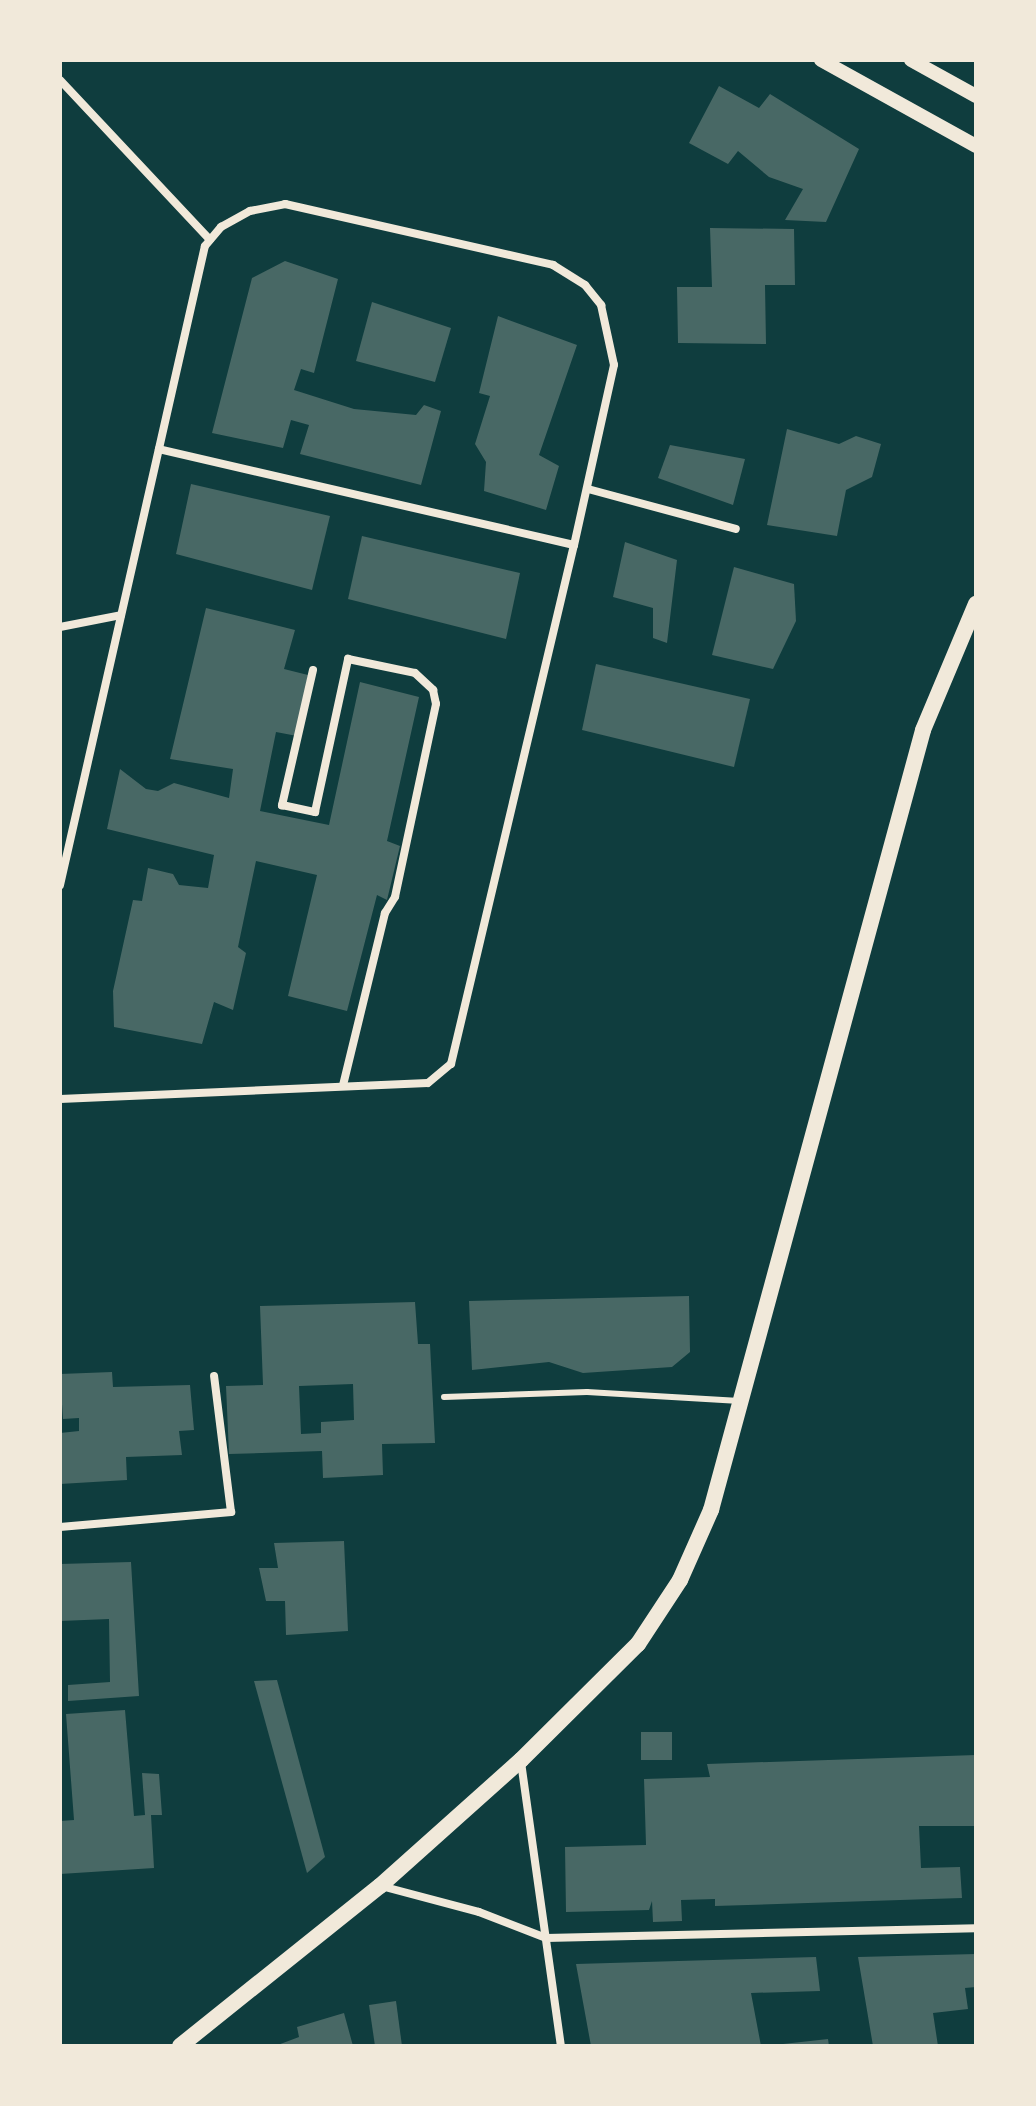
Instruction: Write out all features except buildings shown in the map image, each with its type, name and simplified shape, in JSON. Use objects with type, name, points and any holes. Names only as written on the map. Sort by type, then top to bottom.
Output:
[{"type":"main road","points":[[180,2046],[380,1886],[521,1760],[638,1644],[680,1580],[711,1510],[923,730],[976,604]]},
{"type":"street","points":[[821,60],[976,146]]},
{"type":"street","points":[[911,60],[976,96]]},
{"type":"street","points":[[60,80],[210,240]]},
{"type":"street","points":[[60,885],[210,240],[221,227],[250,211],[285,204],[553,265],[585,285],[601,305],[614,365],[588,489],[451,1064],[428,1083],[343,1085],[208,1096],[60,1099]]},
{"type":"street","points":[[159,449],[574,545]]},
{"type":"street","points":[[588,489],[736,529]]},
{"type":"street","points":[[60,627],[121,615]]},
{"type":"street","points":[[313,670],[282,805],[315,812],[348,659],[415,673],[433,690],[436,704],[395,897],[385,913],[343,1085]]},
{"type":"street","points":[[60,1527],[231,1512],[214,1376]]},
{"type":"street","points":[[521,1760],[561,2046]]},
{"type":"street","points":[[380,1886],[479,1912],[546,1938],[976,1928]]},
{"type":"lane","points":[[444,1397],[587,1392],[742,1401]]}]
